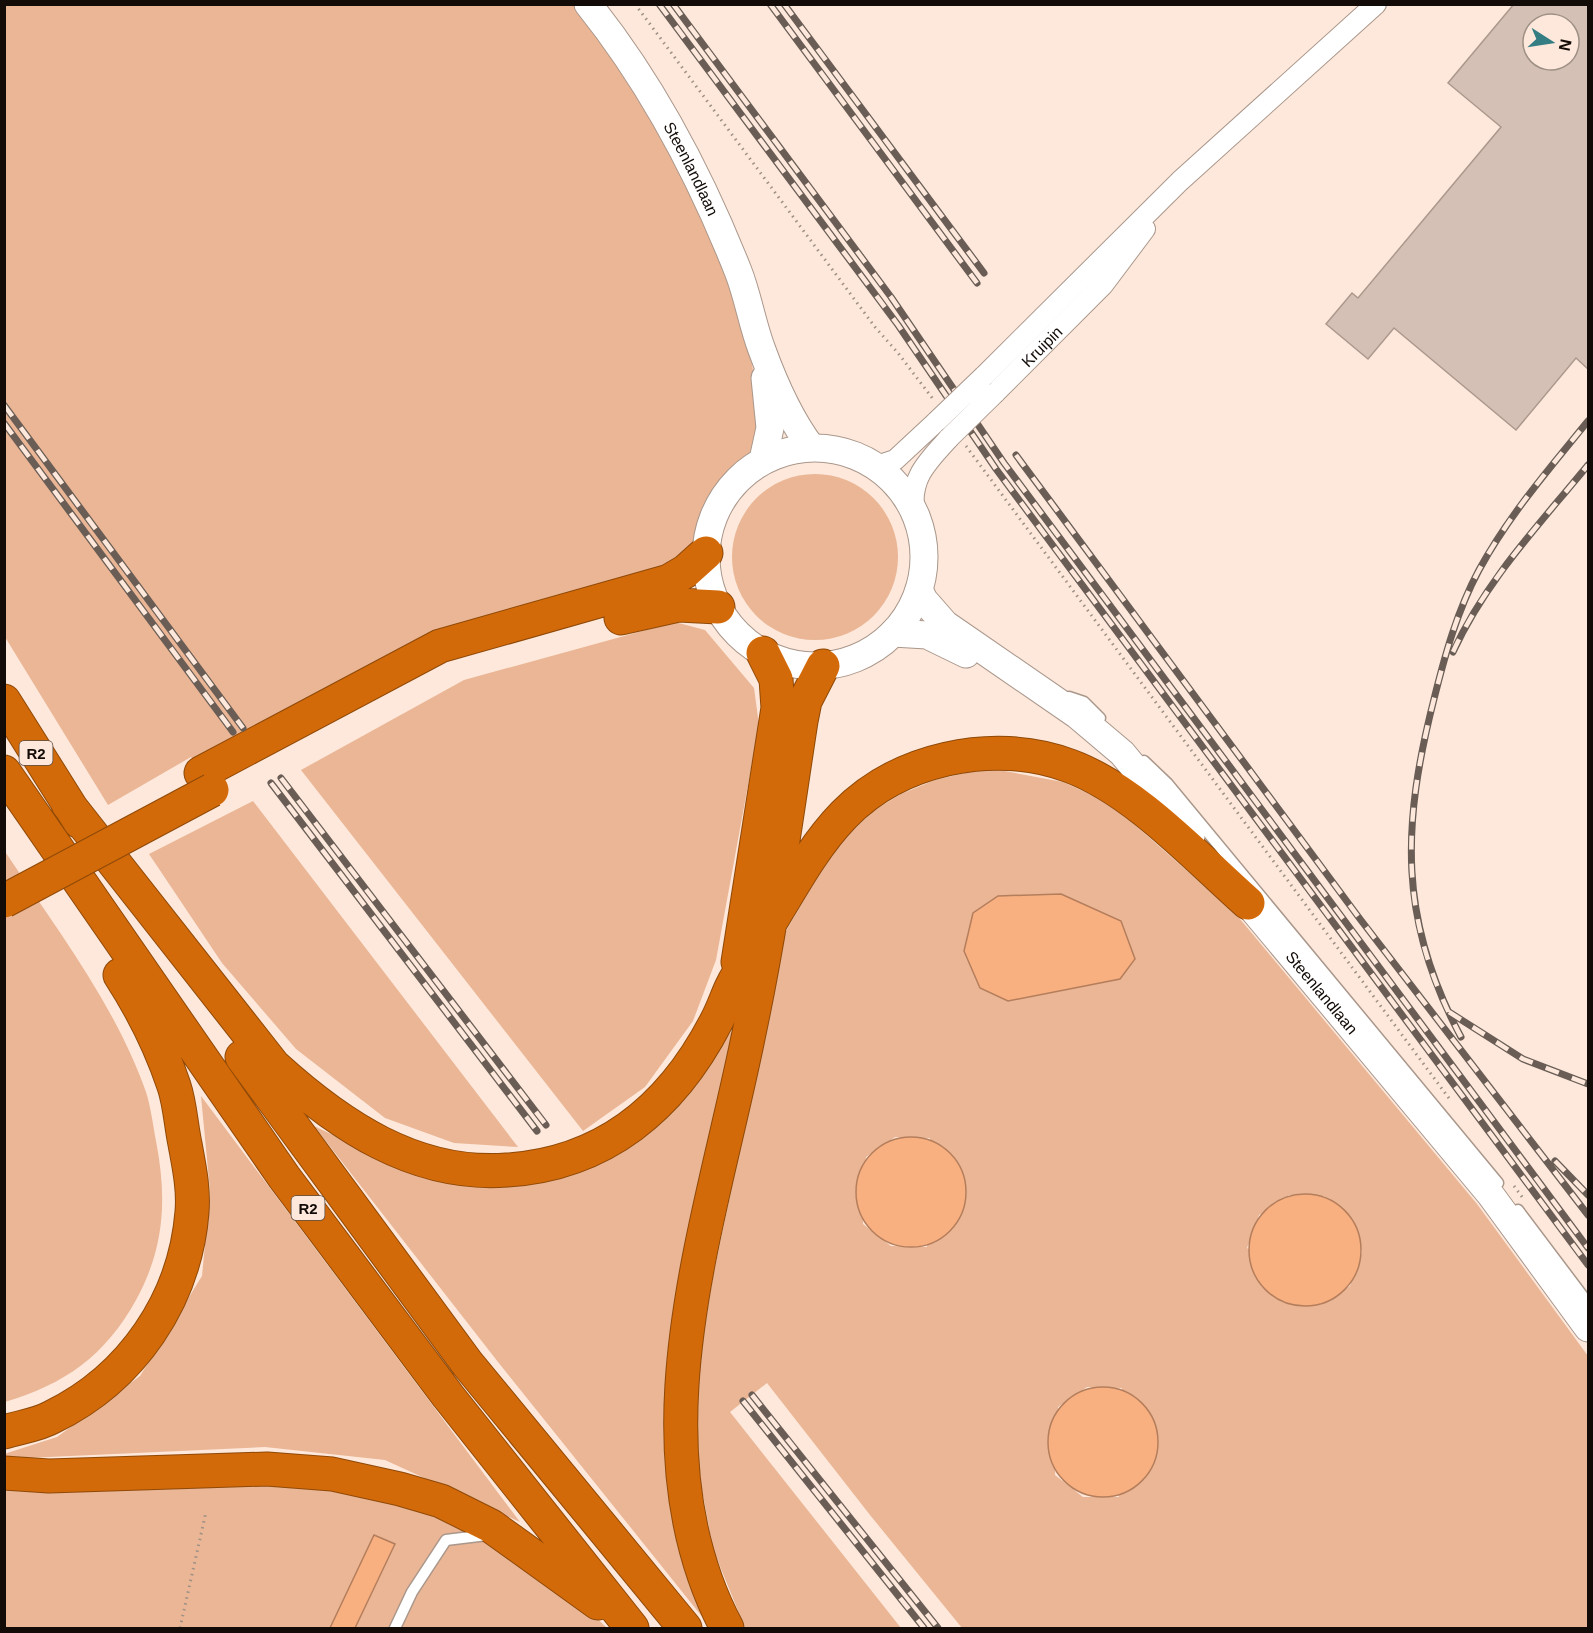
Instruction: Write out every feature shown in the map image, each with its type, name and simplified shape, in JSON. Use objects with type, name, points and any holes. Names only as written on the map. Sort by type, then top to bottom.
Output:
[{"type":"highway","points":[[4,902],[440,646],[669,581],[686,572],[706,553]]},
{"type":"highway","points":[[4,878],[450,665],[655,608],[679,605],[718,607]]},
{"type":"highway","points":[[732,986],[744,936],[778,708],[776,679],[763,652]]},
{"type":"highway","points":[[727,1629],[698,1553],[681,1470],[679,1403],[687,1336],[698,1274],[745,1055],[770,924],[801,721],[805,701],[823,666]]},
{"type":"highway","name":"R2","points":[[4,701],[68,804],[184,976],[467,1363],[685,1629]]},
{"type":"highway","points":[[68,804],[274,1066],[309,1097],[345,1124],[384,1145],[426,1162],[462,1169],[500,1171],[539,1168],[578,1156],[616,1138],[652,1111],[678,1082],[717,1021],[732,986],[806,861],[830,828],[862,797],[893,778],[930,763],[968,754],[1000,753],[1030,756],[1069,766],[1102,781],[1137,803],[1248,903]]},
{"type":"highway","name":"R2","points":[[4,772],[284,1177],[448,1396],[632,1629]]},
{"type":"highway","points":[[4,798],[124,982],[153,1032],[174,1087],[192,1178],[192,1212],[184,1257],[171,1296],[147,1339],[123,1368],[93,1393],[51,1418],[4,1432]]},
{"type":"highway","points":[[4,1473],[49,1476],[267,1469],[332,1474],[400,1489],[441,1501],[501,1533],[597,1601],[624,1629]]},
{"type":"main road","name":"Steenlandlaan","points":[[588,4],[619,43],[675,132],[712,207],[739,274],[762,350],[792,418],[811,447]]},
{"type":"main road","name":"Steenlandlaan","points":[[762,350],[770,417],[769,439],[763,460]]},
{"type":"main road","points":[[811,447],[834,449],[856,455],[877,466],[904,493],[914,510],[923,541],[923,574],[919,590],[908,613],[893,633],[872,650],[849,661],[823,666],[792,663],[763,652],[737,633],[718,607],[707,572],[706,553],[709,530],[717,509],[729,490],[745,473],[763,460],[779,453],[811,447]]},
{"type":"main road","name":"Steenlandlaan","points":[[919,590],[924,600],[945,624],[1077,715],[1122,753],[1490,1194],[1588,1328]]},
{"type":"main road","name":"Steenlandlaan","points":[[893,633],[905,632],[934,638],[1030,683]]},
{"type":"street","name":"Kruipin","points":[[877,466],[895,460],[939,415],[984,376],[1180,181],[1376,4]]},
{"type":"street","name":"Kruipin","points":[[914,510],[913,489],[918,473],[955,438],[994,393],[1103,285],[1180,181]]},
{"type":"lane","points":[[1030,683],[1084,702],[1167,783],[1508,1196],[1588,1303]]},
{"type":"lane","points":[[394,1629],[412,1592],[446,1540],[501,1533]]},
{"type":"path","points":[[635,4],[874,327],[912,370],[939,415]]},
{"type":"path","points":[[955,438],[1454,1105]]},
{"type":"path","points":[[1511,1181],[1525,1200]]},
{"type":"path","points":[[180,1629],[206,1512]]},
{"type":"shaded area","points":[[4,5],[573,5],[639,99],[673,156],[704,217],[729,279],[747,340],[756,399],[753,453],[726,475],[710,496],[693,549],[679,561],[195,763],[191,757],[108,805],[5,637]]},
{"type":"shaded area","points":[[815,474],[831,475],[847,480],[874,498],[892,525],[897,541],[897,573],[892,589],[874,616],[847,634],[831,639],[815,640],[799,639],[783,634],[756,616],[738,589],[733,573],[732,557],[733,541],[738,525],[756,498],[783,480],[799,475]]},
{"type":"shaded area","points":[[675,622],[705,630],[754,688],[759,725],[716,960],[693,1021],[645,1087],[583,1131],[301,770],[464,680]]},
{"type":"shaded area","points":[[999,770],[1063,782],[1094,796],[1126,817],[1235,913],[1477,1204],[1588,1356],[1588,1628],[962,1628],[767,1383],[730,1412],[901,1628],[745,1628],[713,1549],[698,1468],[695,1404],[713,1277],[785,933],[820,871],[843,840],[873,811],[901,794],[935,780],[970,772]],"holes":[[[973,913],[1062,990],[1008,1001],[980,988],[964,951]],[[895,1137],[930,1138],[927,1247],[891,1246],[863,1224],[866,1157]],[[1289,1195],[1324,1196],[1352,1218],[1362,1252],[1350,1286],[1320,1305],[1247,1248],[1259,1215]],[[1087,1387],[1122,1388],[1119,1497],[1083,1497],[1055,1475],[1058,1407]]]},
{"type":"shaded area","points":[[253,801],[518,1147],[454,1143],[385,1118],[296,1049],[222,963],[149,854]]},
{"type":"shaded area","points":[[4,850],[101,997],[133,1059],[151,1110],[162,1182],[161,1222],[153,1261],[146,1280],[124,1320],[97,1352],[65,1377],[27,1395],[5,1402]]},
{"type":"shaded area","points":[[1061,894],[1121,921],[1135,959],[1120,979],[1008,1001],[980,988],[964,951],[973,913],[998,896]]},
{"type":"shaded area","points":[[735,1027],[667,1370],[669,1489],[704,1619],[498,1362],[314,1126],[423,1178],[511,1187],[595,1163],[661,1121]]},
{"type":"shaded area","points":[[201,1096],[520,1522],[385,1460],[265,1447],[5,1459],[4,1454],[57,1437],[140,1376],[202,1276],[210,1191]]},
{"type":"shaded area","points":[[911,1137],[932,1141],[950,1153],[962,1171],[966,1192],[962,1213],[950,1231],[932,1243],[911,1247],[890,1243],[872,1231],[860,1213],[856,1192],[860,1171],[872,1153],[890,1141]]},
{"type":"shaded area","points":[[1305,1194],[1326,1199],[1344,1211],[1356,1229],[1361,1250],[1356,1271],[1344,1289],[1326,1301],[1305,1306],[1284,1301],[1266,1289],[1254,1271],[1249,1250],[1254,1229],[1266,1211],[1284,1199]]},
{"type":"shaded area","points":[[1103,1387],[1124,1391],[1142,1403],[1154,1421],[1158,1442],[1154,1463],[1142,1481],[1124,1493],[1103,1497],[1082,1493],[1064,1481],[1052,1463],[1048,1442],[1052,1421],[1064,1403],[1082,1391]]},
{"type":"shaded area","points":[[266,1481],[332,1487],[381,1496],[453,1523],[536,1570],[607,1628],[355,1628],[395,1545],[374,1535],[330,1628],[5,1628],[5,1486]]},
{"type":"shaded area","points":[[374,1535],[395,1544],[355,1628],[330,1628]]},
{"type":"building","points":[[1514,4],[1588,4],[1588,369],[1576,358],[1516,430],[1394,328],[1368,359],[1326,324],[1352,293],[1358,298],[1501,127],[1448,83]]},
{"type":"railway","points":[[659,4],[898,325],[996,469],[1588,1265]]},
{"type":"railway","points":[[673,4],[891,297],[1004,463],[1588,1248]]},
{"type":"railway","points":[[770,4],[977,283]]},
{"type":"railway","points":[[784,4],[984,273]]},
{"type":"railway","points":[[4,405],[243,728]]},
{"type":"railway","points":[[1461,1037],[1440,994],[1416,911],[1412,871],[1412,830],[1423,745],[1452,633],[1479,570],[1516,511],[1588,421]]},
{"type":"railway","points":[[4,423],[233,732]]},
{"type":"railway","points":[[1016,455],[1360,919],[1588,1215]]},
{"type":"railway","points":[[1453,652],[1466,626],[1497,577],[1588,465]]},
{"type":"railway","points":[[281,778],[546,1125]]},
{"type":"railway","points":[[271,783],[537,1131]]},
{"type":"railway","points":[[1449,1012],[1523,1059],[1588,1084]]},
{"type":"railway","points":[[1555,1161],[1588,1195]]},
{"type":"railway","points":[[752,1395],[938,1628]]},
{"type":"railway","points":[[743,1401],[924,1628]]}]
